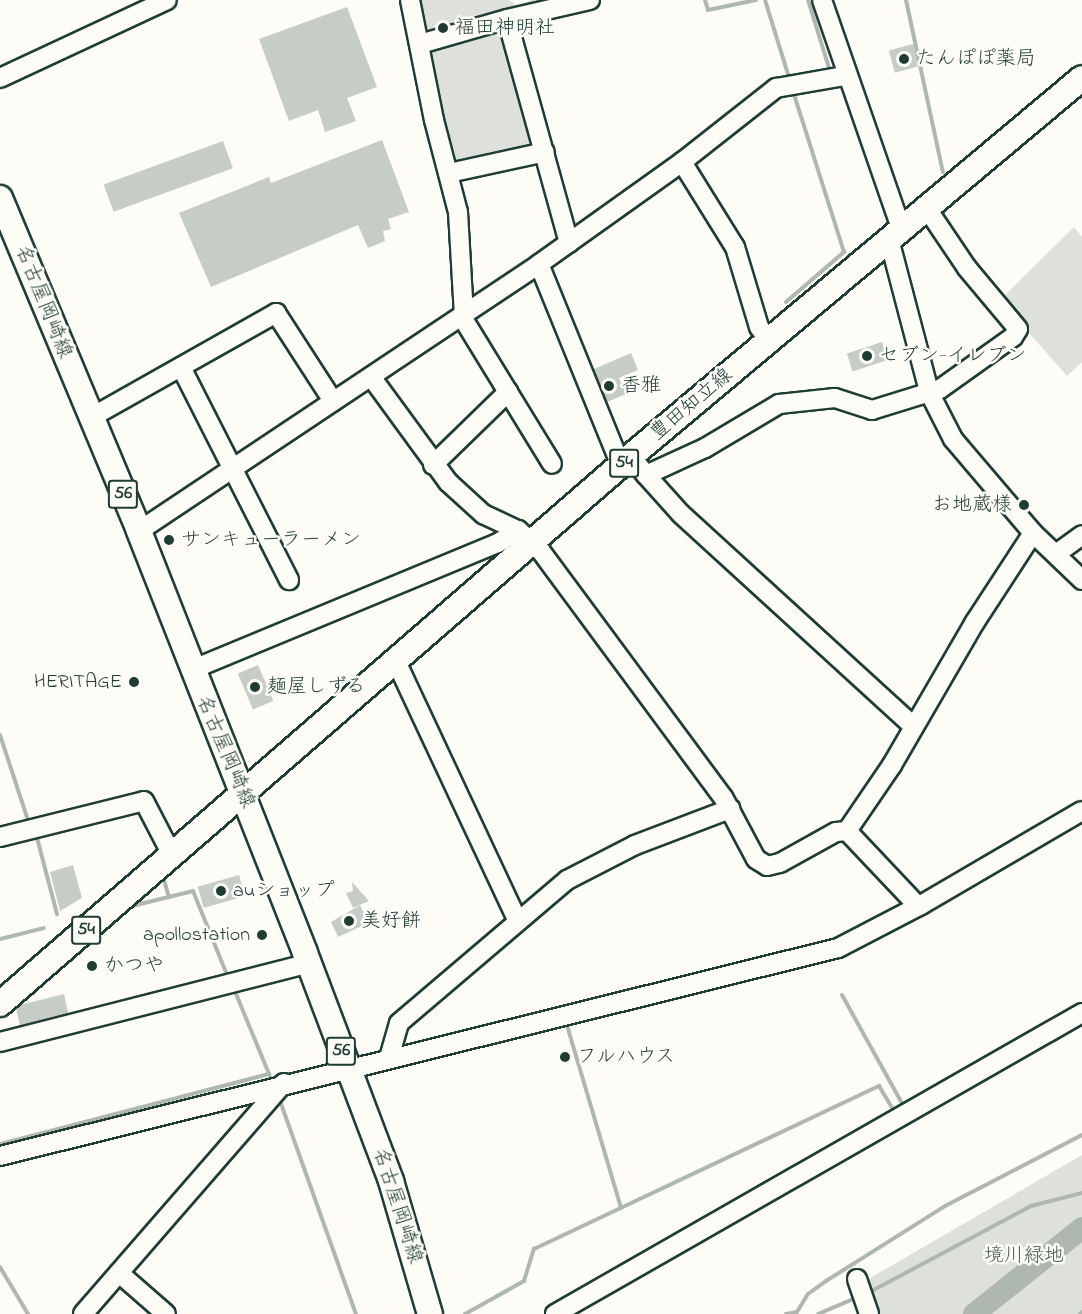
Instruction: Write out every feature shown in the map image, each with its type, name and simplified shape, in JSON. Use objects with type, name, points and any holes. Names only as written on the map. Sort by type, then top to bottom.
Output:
[{"type":"main road","name":"豊田知立線","points":[[0,1004],[395,659],[525,536],[633,466],[769,341],[1082,78]]},
{"type":"main road","name":"名古屋岡崎線","points":[[0,198],[139,531],[191,670],[309,963],[391,1180],[430,1314]]},
{"type":"main road","name":"豊田知立線","points":[[0,985],[136,871],[171,853]]},
{"type":"street","points":[[0,78],[167,0]]},
{"type":"street","points":[[410,0],[434,120],[458,212],[463,316],[552,464]]},
{"type":"street","points":[[420,44],[507,19],[590,0]]},
{"type":"street","points":[[822,0],[895,234],[929,392],[953,439],[1033,533],[1082,580]]},
{"type":"street","points":[[507,19],[569,243]]},
{"type":"street","points":[[139,531],[333,401],[372,378],[539,264],[682,162],[776,88],[845,76]]},
{"type":"street","points":[[449,173],[545,152]]},
{"type":"street","points":[[682,162],[735,247],[759,327],[769,341]]},
{"type":"street","points":[[633,466],[705,448],[779,404],[835,398],[872,410],[940,389],[1013,337],[1018,329],[966,268],[926,207]]},
{"type":"street","points":[[539,264],[633,466],[689,521],[913,726]]},
{"type":"street","points":[[90,418],[276,313],[333,401]]},
{"type":"street","points":[[181,367],[289,580]]},
{"type":"street","points":[[372,378],[433,465],[483,513],[525,536],[730,809],[756,858],[767,866],[780,863],[836,832],[847,831]]},
{"type":"street","points":[[433,465],[508,392]]},
{"type":"street","points":[[847,831],[892,765],[913,726],[1033,533]]},
{"type":"street","points":[[1056,554],[1082,535]]},
{"type":"street","points":[[191,670],[498,543],[525,536]]},
{"type":"street","points":[[395,659],[517,920]]},
{"type":"street","points":[[0,837],[144,801],[171,853]]},
{"type":"street","points":[[389,1058],[399,1023],[517,920],[567,880],[595,864],[730,809]]},
{"type":"street","points":[[0,1156],[347,1067],[813,956],[860,939],[1082,811]]},
{"type":"street","points":[[847,831],[918,906]]},
{"type":"street","points":[[0,1042],[309,963]]},
{"type":"street","points":[[555,1314],[1082,1013]]},
{"type":"street","points":[[83,1314],[284,1083]]},
{"type":"street","points":[[119,1272],[166,1314]]},
{"type":"street","points":[[857,1281],[870,1313]]},
{"type":"green space","name":"福田神明社","points":[[417,0],[509,0],[516,5],[531,0],[557,0],[427,38]]},
{"type":"green space","points":[[505,25],[541,151],[460,174],[424,48]]},
{"type":"green space","points":[[1074,227],[1082,237],[1082,362],[1067,376],[1000,300]]},
{"type":"green space","name":"境川緑地","points":[[1082,1155],[1082,1314],[880,1314],[865,1281]]},
{"type":"building","points":[[347,7],[377,87],[347,98],[356,121],[325,132],[318,110],[289,121],[259,39]]},
{"type":"building","name":"たんぽぽ薬局","points":[[913,44],[919,66],[895,73],[889,50]]},
{"type":"building","points":[[382,140],[409,212],[388,219],[391,229],[383,231],[385,241],[368,248],[358,225],[211,287],[179,213],[269,177],[271,183]]},
{"type":"building","points":[[223,141],[233,168],[114,212],[104,184]]},
{"type":"building","name":"セブン-イレブン","points":[[882,342],[888,360],[853,372],[847,353]]},
{"type":"building","name":"香雅","points":[[631,353],[638,370],[619,378],[626,394],[607,402],[594,369]]},
{"type":"building","name":"麺屋しずる","points":[[258,665],[273,701],[253,709],[238,674]]},
{"type":"building","points":[[73,865],[82,898],[60,911],[50,872]]},
{"type":"building","name":"auショップ","points":[[239,875],[245,896],[204,908],[198,887]]},
{"type":"building","points":[[352,882],[369,901],[353,908],[346,893],[353,891]]},
{"type":"building","name":"美好餅","points":[[360,905],[367,920],[364,925],[338,937],[331,922]]},
{"type":"building","points":[[64,994],[68,1013],[20,1025],[16,1009],[20,1005]]},
{"type":"waterway","points":[[705,0],[708,10],[756,0]]},
{"type":"waterway","points":[[765,0],[790,81]]},
{"type":"waterway","points":[[808,0],[830,71]]},
{"type":"waterway","points":[[906,0],[943,172]]},
{"type":"waterway","points":[[786,302],[844,252],[793,91]]},
{"type":"waterway","points":[[0,735],[29,823]]},
{"type":"waterway","points":[[36,834],[57,914]]},
{"type":"waterway","points":[[164,880],[169,897]]},
{"type":"waterway","points":[[132,906],[193,891],[228,977]]},
{"type":"waterway","points":[[0,939],[44,928]]},
{"type":"waterway","points":[[234,989],[269,1074]]},
{"type":"waterway","points":[[842,995],[904,1107]]},
{"type":"waterway","points":[[566,1022],[621,1208]]},
{"type":"waterway","points":[[0,1144],[269,1074],[272,1083]]},
{"type":"waterway","points":[[465,1314],[524,1281],[534,1249],[879,1086],[896,1114]]},
{"type":"waterway","points":[[279,1098],[356,1314]]},
{"type":"waterway","points":[[786,1314],[797,1312],[808,1294],[826,1281],[945,1206],[1082,1135]]},
{"type":"waterway","points":[[868,1293],[1031,1206],[1082,1193]]},
{"type":"waterway","points":[[974,1314],[1082,1228]]},
{"type":"waterway","points":[[0,1267],[28,1314]]},
{"type":"waterway","points":[[818,1314],[858,1297]]},
{"type":"place","name":"福田神明社","points":[[443,28]]},
{"type":"place","name":"たんぽぽ薬局","points":[[904,59]]},
{"type":"place","name":"セブン-イレブン","points":[[867,356]]},
{"type":"place","name":"香雅","points":[[609,386]]},
{"type":"place","name":"お地蔵様","points":[[1024,505]]},
{"type":"place","name":"サンキューラーメン","points":[[169,540]]},
{"type":"place","name":"HERITAGE","points":[[134,682]]},
{"type":"place","name":"麺屋しずる","points":[[255,687]]},
{"type":"place","name":"auショップ","points":[[221,891]]},
{"type":"place","name":"美好餅","points":[[349,921]]},
{"type":"place","name":"apollostation","points":[[262,935]]},
{"type":"place","name":"かつや","points":[[92,966]]},
{"type":"place","name":"フルハウス","points":[[565,1057]]}]
